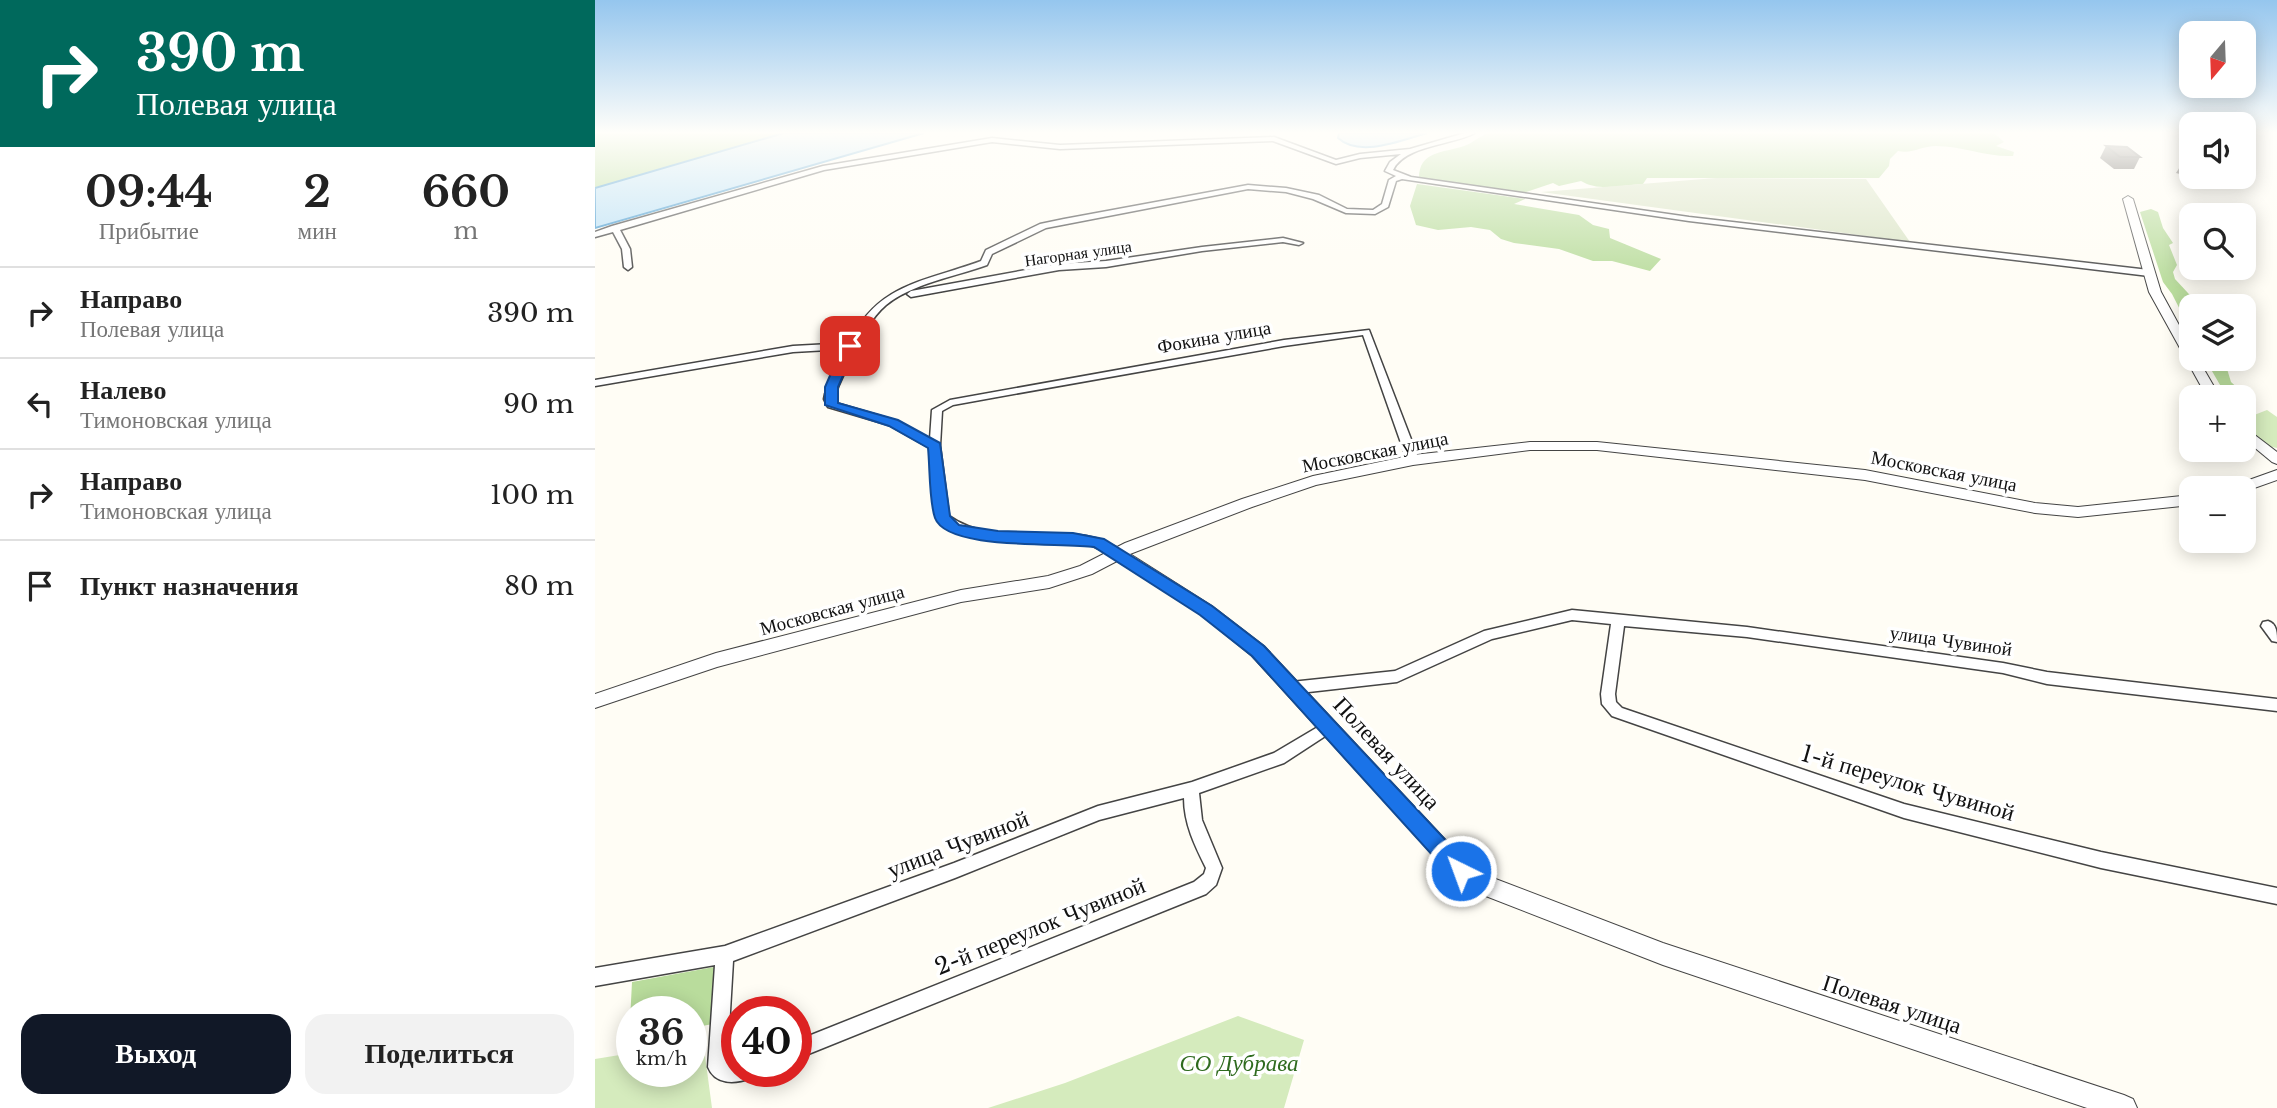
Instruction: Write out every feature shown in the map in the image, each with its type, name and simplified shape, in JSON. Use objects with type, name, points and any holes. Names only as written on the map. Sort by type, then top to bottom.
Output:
[{"type":"street","points":[[595,235],[765,185]]},
{"type":"street","points":[[935,446],[893,423],[832,405],[832,387],[850,346],[867,317],[883,300],[930,280],[984,263],[989,252],[1043,226],[1248,187],[1316,197],[1346,211],[1360,214],[1375,212],[1385,205],[1390,185]]},
{"type":"street","points":[[1453,185],[1689,219],[2149,273]]},
{"type":"street","points":[[2128,199],[2155,292],[2179,336]]},
{"type":"street","points":[[615,228],[626,249],[628,267]]},
{"type":"street","name":"Нагорная улица","points":[[867,317],[903,296],[1059,267],[1106,264],[1283,240],[1299,243]]},
{"type":"street","name":"Фокина улица","points":[[935,446],[937,410],[950,403],[1271,345],[1366,332],[1413,460]]},
{"type":"street","points":[[595,383],[793,349],[850,346]]},
{"type":"street","points":[[2256,441],[2277,459]]},
{"type":"street","name":"Полевая улица","points":[[935,446],[943,518],[955,529],[998,537],[1087,540],[1117,553],[1206,610],[1248,643],[1461,871],[1486,886],[1663,954],[2124,1108]]},
{"type":"street","name":"Московская улица","points":[[595,701],[716,660],[961,596],[1049,582],[1086,570],[1117,553],[1313,481],[1413,460],[1531,446],[1597,446],[1865,475],[2035,508],[2078,512],[2179,501]]},
{"type":"street","points":[[2256,483],[2277,475]]},
{"type":"street","name":"улица Чувиной","points":[[1291,688],[1397,676],[1489,635],[1572,615],[1618,624],[1747,632],[2003,668],[2047,678],[2277,705]]},
{"type":"street","name":"1-й переулок Чувиной","points":[[1618,624],[1608,694],[1609,704],[1617,712],[1904,811],[2101,860],[2277,896]]},
{"type":"street","name":"улица Чувиной","points":[[595,976],[725,955],[955,870],[1098,813],[1192,789],[1279,758],[1328,727]]},
{"type":"street","name":"2-й переулок Чувиной","points":[[812,1044],[1200,888],[1210,880],[1214,868],[1192,824],[1192,789]]},
{"type":"street","points":[[722,996],[725,955]]},
{"type":"street","points":[[721,1011],[717,1067],[721,1069]]},
{"type":"green space","points":[[1417,185],[1525,199],[1514,204],[1579,215],[1593,225],[1609,229],[1610,238],[1661,259],[1650,271],[1612,261],[1593,261],[1559,249],[1514,243],[1501,239],[1490,230],[1471,227],[1438,230],[1416,225],[1410,206]]},
{"type":"green space","points":[[1465,185],[1548,185],[1523,193]]},
{"type":"green space","points":[[1590,185],[1635,185],[1611,187]]},
{"type":"green space","points":[[1632,185],[1870,185],[1910,242],[1541,192]]},
{"type":"green space","points":[[2151,209],[2158,212],[2163,228],[2173,243],[2169,245],[2177,265],[2173,272],[2175,279],[2189,294],[2179,294],[2179,308],[2163,282],[2140,212]]},
{"type":"green space","points":[[2212,371],[2228,371],[2234,385],[2220,385]]},
{"type":"green space","points":[[2267,410],[2277,417],[2277,448],[2263,445],[2256,438],[2256,414]]},
{"type":"green space","points":[[714,967],[713,1024],[707,1025],[707,996],[631,996],[632,982]]},
{"type":"green space","name":"СО Дубрава","points":[[1238,1016],[1304,1040],[1284,1108],[988,1108],[1065,1083]]},
{"type":"green space","points":[[616,1056],[616,1087],[707,1087],[707,1071],[712,1108],[595,1108],[595,1059]]},
{"type":"water","points":[[606,185],[745,185],[595,228],[595,188]]},
{"type":"route","points":[[850,346],[832,387],[829,399],[832,405],[893,423],[935,446],[943,518],[955,529],[998,537],[1073,538],[1098,543],[1206,610],[1258,651],[1461,871]]}]
